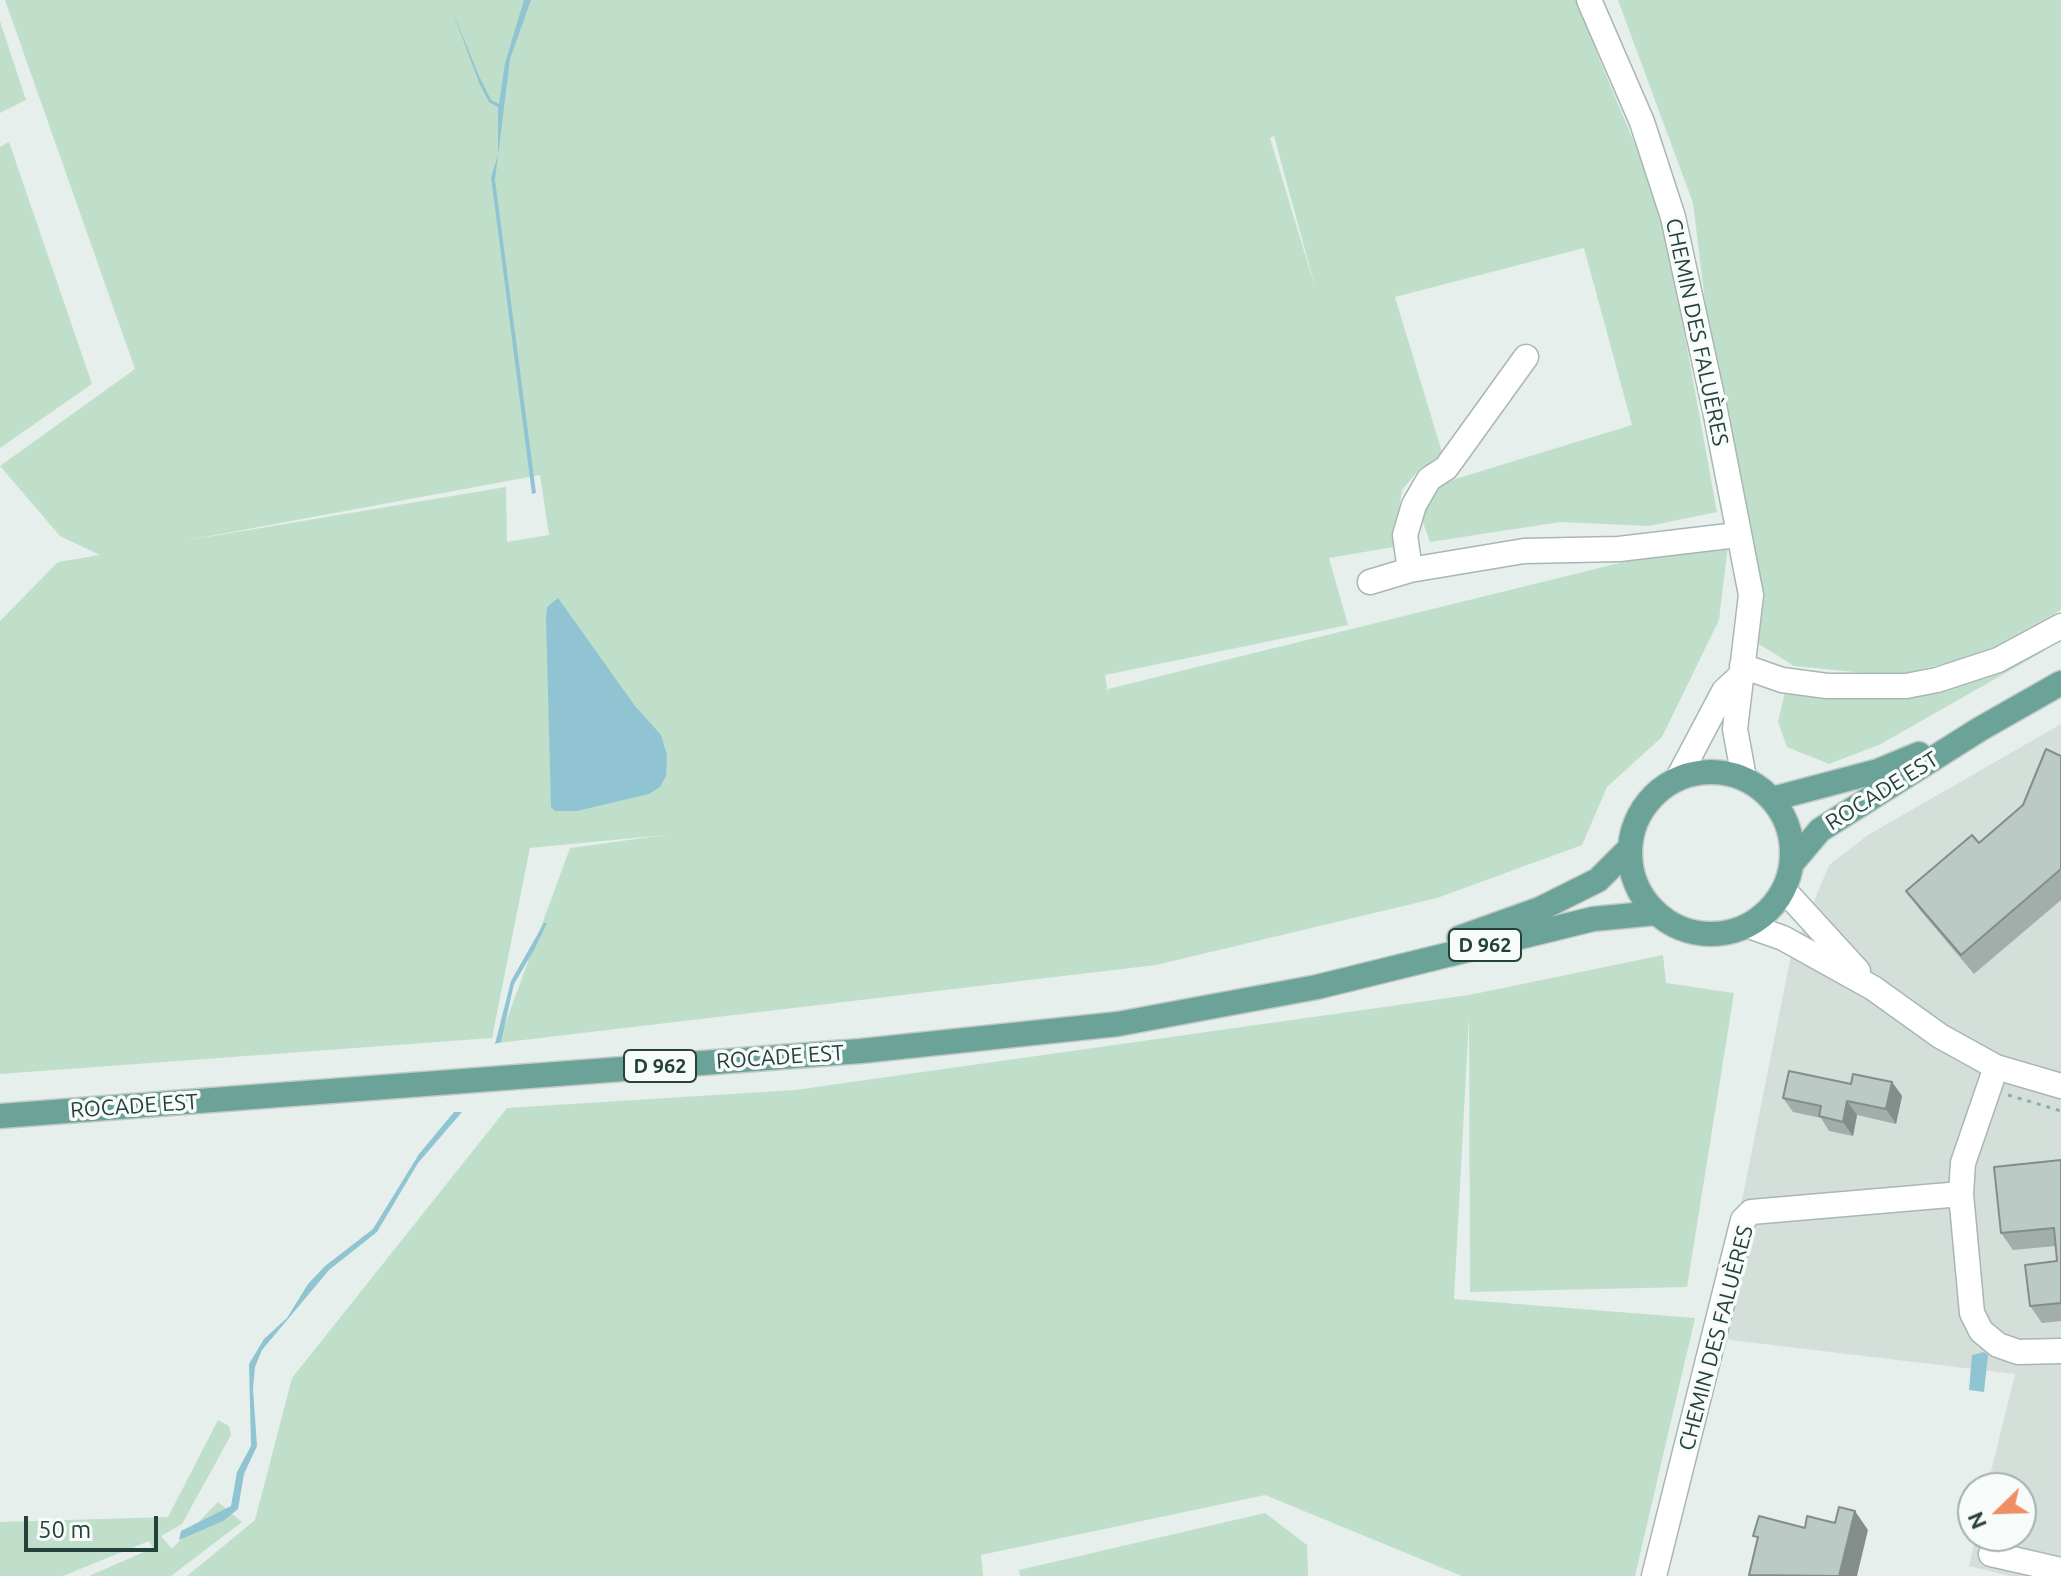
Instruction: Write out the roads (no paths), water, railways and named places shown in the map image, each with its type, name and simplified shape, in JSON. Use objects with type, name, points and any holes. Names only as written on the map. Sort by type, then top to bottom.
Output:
[{"type":"main road","name":"ROCADE EST","points":[[1792,863],[1820,830],[1980,729],[2061,683]]},
{"type":"main road","name":"ROCADE EST","points":[[1772,799],[1878,771],[1980,729]]},
{"type":"main road","points":[[1711,772],[1744,778],[1772,799],[1786,819],[1792,843],[1792,863],[1784,890],[1770,911],[1749,926],[1726,934],[1700,934],[1676,927],[1656,913],[1636,883],[1630,848],[1634,826],[1644,807],[1659,790],[1678,778],[1711,772]]},
{"type":"main road","name":"ROCADE EST","points":[[1317,987],[1540,909],[1598,880],[1630,848]]},
{"type":"main road","name":"ROCADE EST","points":[[0,1116],[875,1049],[1118,1024],[1317,987],[1593,919],[1656,913]]},
{"type":"street","name":"CHEMIN DES FALUÈRES","points":[[1589,0],[1642,122],[1673,217],[1751,595],[1735,729],[1744,778]]},
{"type":"street","points":[[1410,570],[1405,535],[1414,505],[1429,479],[1446,468],[1526,357]]},
{"type":"street","points":[[1370,582],[1410,570],[1524,551],[1619,549],[1737,535]]},
{"type":"street","points":[[1678,778],[1724,691],[1741,671],[1827,686],[1906,686],[1937,680],[1998,660],[2061,626]]},
{"type":"street","points":[[1784,890],[1873,988]]},
{"type":"street","points":[[1749,926],[1783,938],[1873,988],[1993,1076],[2061,1086]]},
{"type":"street","points":[[1993,1076],[1963,1163],[1961,1194],[1972,1313],[1981,1331],[1998,1345],[2018,1352],[2061,1351]]},
{"type":"street","name":"CHEMIN DES FALUÈRES","points":[[1654,1576],[1743,1220],[1751,1212],[1961,1194]]},
{"type":"street","points":[[1991,1554],[2061,1570]]},
{"type":"water","points":[[524,0],[531,0],[510,59],[495,180],[536,493],[532,494],[491,177],[498,155],[498,107],[489,102],[480,85],[452,10],[491,100],[499,104],[505,63]]},
{"type":"water","points":[[558,598],[635,706],[661,735],[667,755],[666,776],[660,787],[649,794],[577,811],[555,811],[551,807],[546,618],[547,607]]},
{"type":"water","points":[[544,923],[547,923],[514,984],[501,1042],[495,1044],[511,981]]},
{"type":"water","points":[[454,1112],[462,1112],[418,1163],[377,1232],[329,1270],[262,1350],[255,1367],[253,1389],[257,1446],[244,1474],[238,1509],[223,1521],[179,1540],[181,1531],[231,1506],[237,1472],[251,1446],[249,1364],[264,1339],[287,1318],[308,1284],[325,1266],[373,1229],[419,1154]]},
{"type":"water","points":[[1984,1352],[1988,1355],[1984,1392],[1969,1390],[1972,1355]]}]
